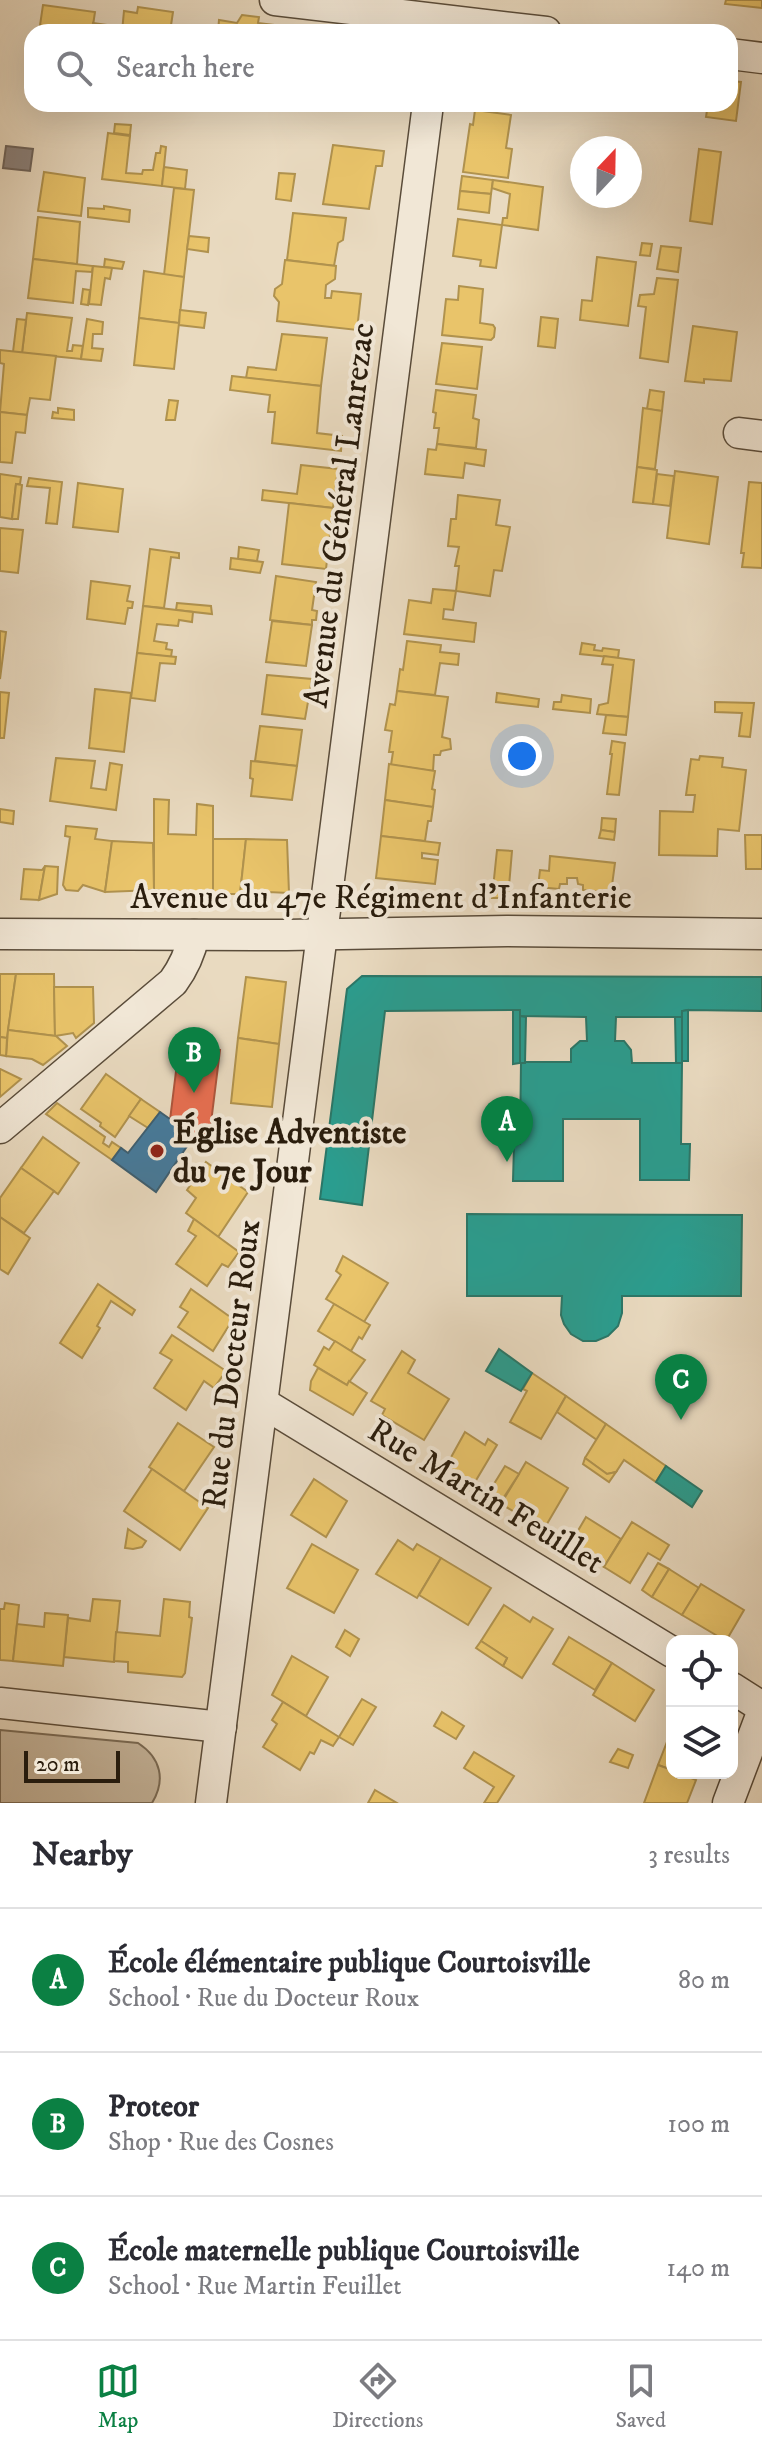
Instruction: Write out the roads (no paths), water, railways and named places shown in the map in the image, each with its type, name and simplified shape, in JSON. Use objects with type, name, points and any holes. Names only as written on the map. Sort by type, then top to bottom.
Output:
[{"type":"street","points":[[275,0],[489,24]]},
{"type":"street","points":[[738,55],[762,58]]},
{"type":"street","name":"Avenue du Général Lanrezac","points":[[323,935],[427,112]]},
{"type":"street","name":"Avenue du 47e Régiment d'Infanterie","points":[[0,934],[323,935],[507,931],[762,934]]},
{"type":"street","points":[[0,1128],[173,982],[185,965],[194,935]]},
{"type":"street","name":"Rue du Docteur Roux","points":[[219,1799],[221,1727],[323,935]]},
{"type":"street","name":"Rue Martin Feuillet","points":[[263,1403],[666,1648]]},
{"type":"street","points":[[738,1692],[762,1707]]},
{"type":"street","points":[[0,1703],[221,1727]]},
{"type":"street","points":[[728,1803],[762,1713]]},
{"type":"place","name":"Proteor","points":[[194,1093]]},
{"type":"place","name":"Église Adventiste du 7e Jour","points":[[157,1151]]},
{"type":"place","name":"École élémentaire publique Courtoisville","points":[[507,1162]]},
{"type":"place","name":"École maternelle publique Courtoisville","points":[[681,1420]]}]
